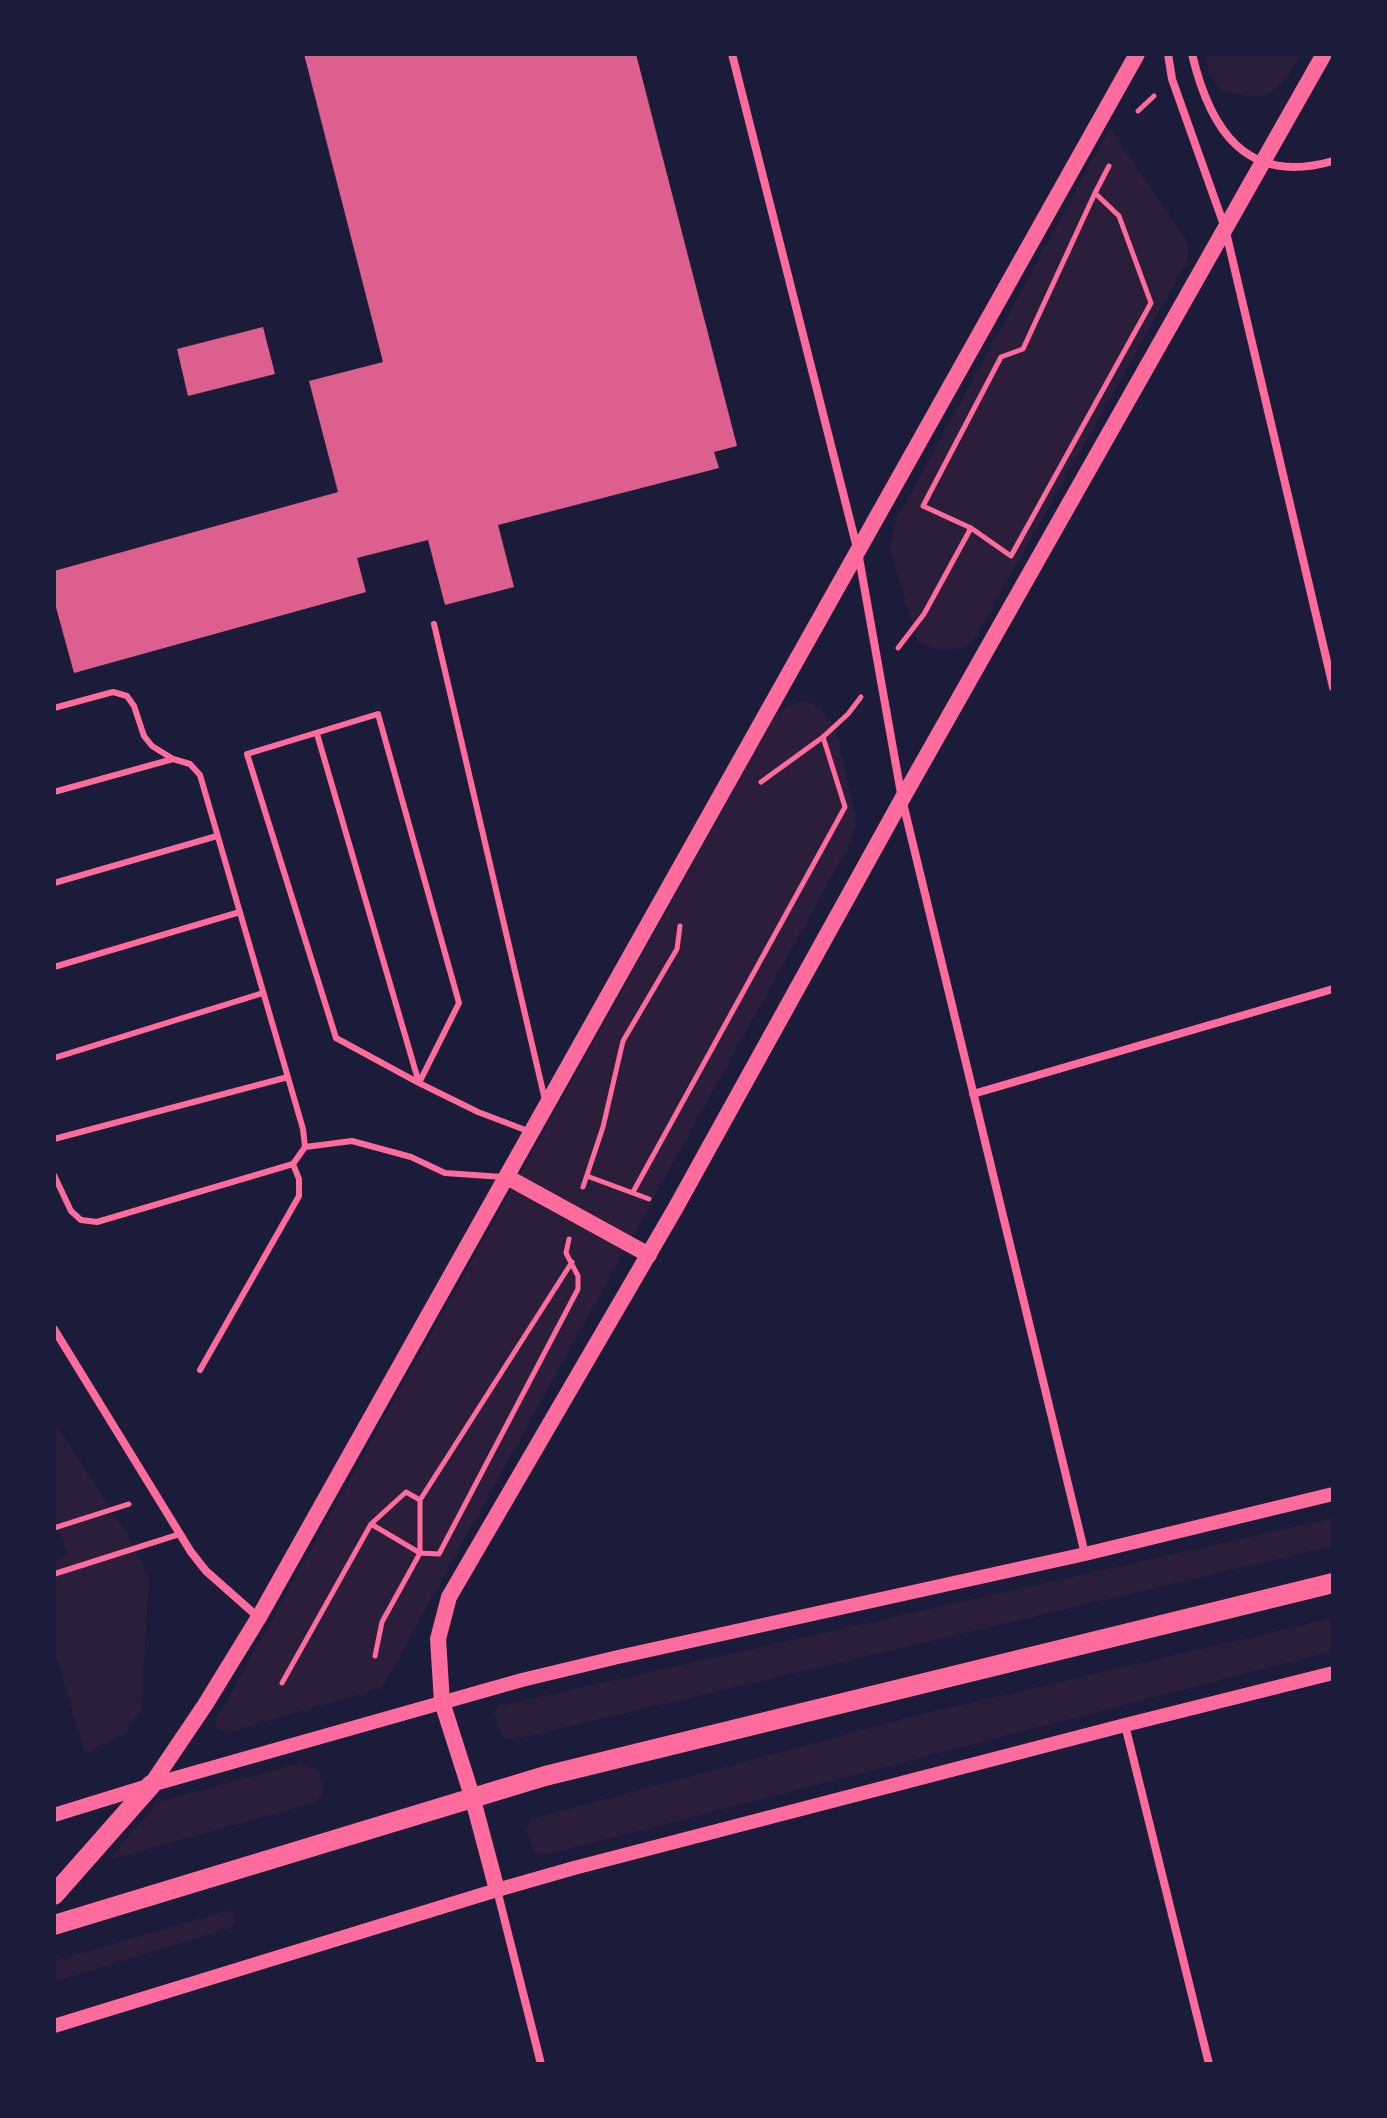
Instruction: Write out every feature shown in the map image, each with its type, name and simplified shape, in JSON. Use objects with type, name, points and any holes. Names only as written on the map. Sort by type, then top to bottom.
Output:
[{"type":"main road","points":[[54,1895],[151,1785],[259,1617],[1137,54]]},
{"type":"main road","points":[[497,1890],[442,1702],[438,1639],[449,1597],[649,1255],[902,799],[1324,54]]},
{"type":"main road","points":[[507,1177],[649,1255]]},
{"type":"main road","points":[[54,1925],[472,1796],[575,1768],[1333,1583]]},
{"type":"street","points":[[732,54],[858,552],[902,799],[1085,1554]]},
{"type":"street","points":[[1168,54],[1172,79],[1225,228],[1333,687]]},
{"type":"street","points":[[1192,54],[1200,87],[1212,116],[1224,134],[1246,153],[1263,163],[1302,167],[1333,161]]},
{"type":"street","points":[[973,1094],[1333,989]]},
{"type":"street","points":[[54,1329],[191,1552],[206,1571],[259,1617]]},
{"type":"street","points":[[54,1815],[442,1702],[618,1657],[1085,1554],[1333,1494]]},
{"type":"street","points":[[54,2026],[497,1890],[1333,1673]]},
{"type":"street","points":[[1125,1725],[1209,2064]]},
{"type":"street","points":[[497,1890],[541,2064]]},
{"type":"lane","points":[[434,624],[547,1107]]},
{"type":"lane","points":[[54,708],[113,692],[127,696],[134,706],[144,736],[158,751],[190,764],[200,775],[303,1129],[305,1147],[293,1164],[97,1222],[81,1220],[71,1211],[54,1175]]},
{"type":"lane","points":[[419,1083],[459,1003],[378,714],[247,754],[336,1038],[419,1083],[478,1112],[532,1133]]},
{"type":"lane","points":[[317,734],[419,1083]]},
{"type":"lane","points":[[54,792],[173,759]]},
{"type":"lane","points":[[54,883],[217,836]]},
{"type":"lane","points":[[54,967],[240,912]]},
{"type":"lane","points":[[54,1058],[263,993]]},
{"type":"lane","points":[[54,1139],[288,1077]]},
{"type":"lane","points":[[305,1147],[352,1141],[411,1157],[445,1173],[507,1177]]},
{"type":"lane","points":[[200,1370],[299,1196],[299,1179],[293,1164]]},
{"type":"lane","points":[[54,1574],[180,1534]]},
{"type":"path","points":[[1136,113],[1172,79]]},
{"type":"path","points":[[1095,193],[1119,216],[1151,303],[1011,556],[971,528],[923,506],[1001,357],[1023,349],[1095,193],[1114,155]]},
{"type":"path","points":[[756,786],[823,737],[848,714],[924,614],[971,528]]},
{"type":"path","points":[[633,1192],[845,807],[823,737]]},
{"type":"path","points":[[371,1524],[420,1553],[439,1554],[578,1289],[578,1276],[566,1253],[568,1241],[588,1195],[583,1187],[603,1127],[623,1041],[677,949],[680,921]]},
{"type":"path","points":[[587,1176],[675,1209]]},
{"type":"path","points":[[375,1656],[382,1622],[420,1553],[420,1500],[572,1262]]},
{"type":"path","points":[[282,1683],[371,1524],[406,1492],[420,1500]]},
{"type":"path","points":[[54,1528],[129,1504]]},
{"type":"shaded area","points":[[1207,54],[1301,54],[1277,88],[1260,96],[1249,96],[1220,90],[1208,71]]},
{"type":"shaded area","points":[[1110,128],[1188,243],[1188,260],[973,642],[952,650],[933,648],[918,642],[890,550],[895,522]]},
{"type":"shaded area","points":[[805,700],[821,708],[835,727],[856,819],[851,842],[382,1688],[226,1733],[216,1729],[216,1720],[774,717],[788,706]]},
{"type":"shaded area","points":[[54,1421],[128,1536],[149,1580],[141,1711],[124,1734],[85,1753],[54,1649],[54,1559],[68,1554],[54,1517]]},
{"type":"shaded area","points":[[1333,1518],[1333,1546],[512,1740],[502,1736],[494,1714],[499,1706]]},
{"type":"shaded area","points":[[1333,1618],[1333,1651],[546,1855],[534,1851],[526,1829],[531,1819],[918,1715]]},
{"type":"shaded area","points":[[301,1763],[316,1770],[321,1778],[324,1794],[314,1803],[109,1860],[157,1802]]},
{"type":"shaded area","points":[[229,1910],[236,1918],[234,1927],[54,1982],[54,1961]]},
{"type":"building","points":[[304,54],[636,54],[737,446],[714,452],[719,468],[498,525],[514,587],[445,605],[428,540],[357,558],[366,592],[74,673],[54,600],[54,571],[338,492],[309,381],[383,362]]},
{"type":"building","points":[[263,327],[275,374],[188,396],[177,349]]}]
